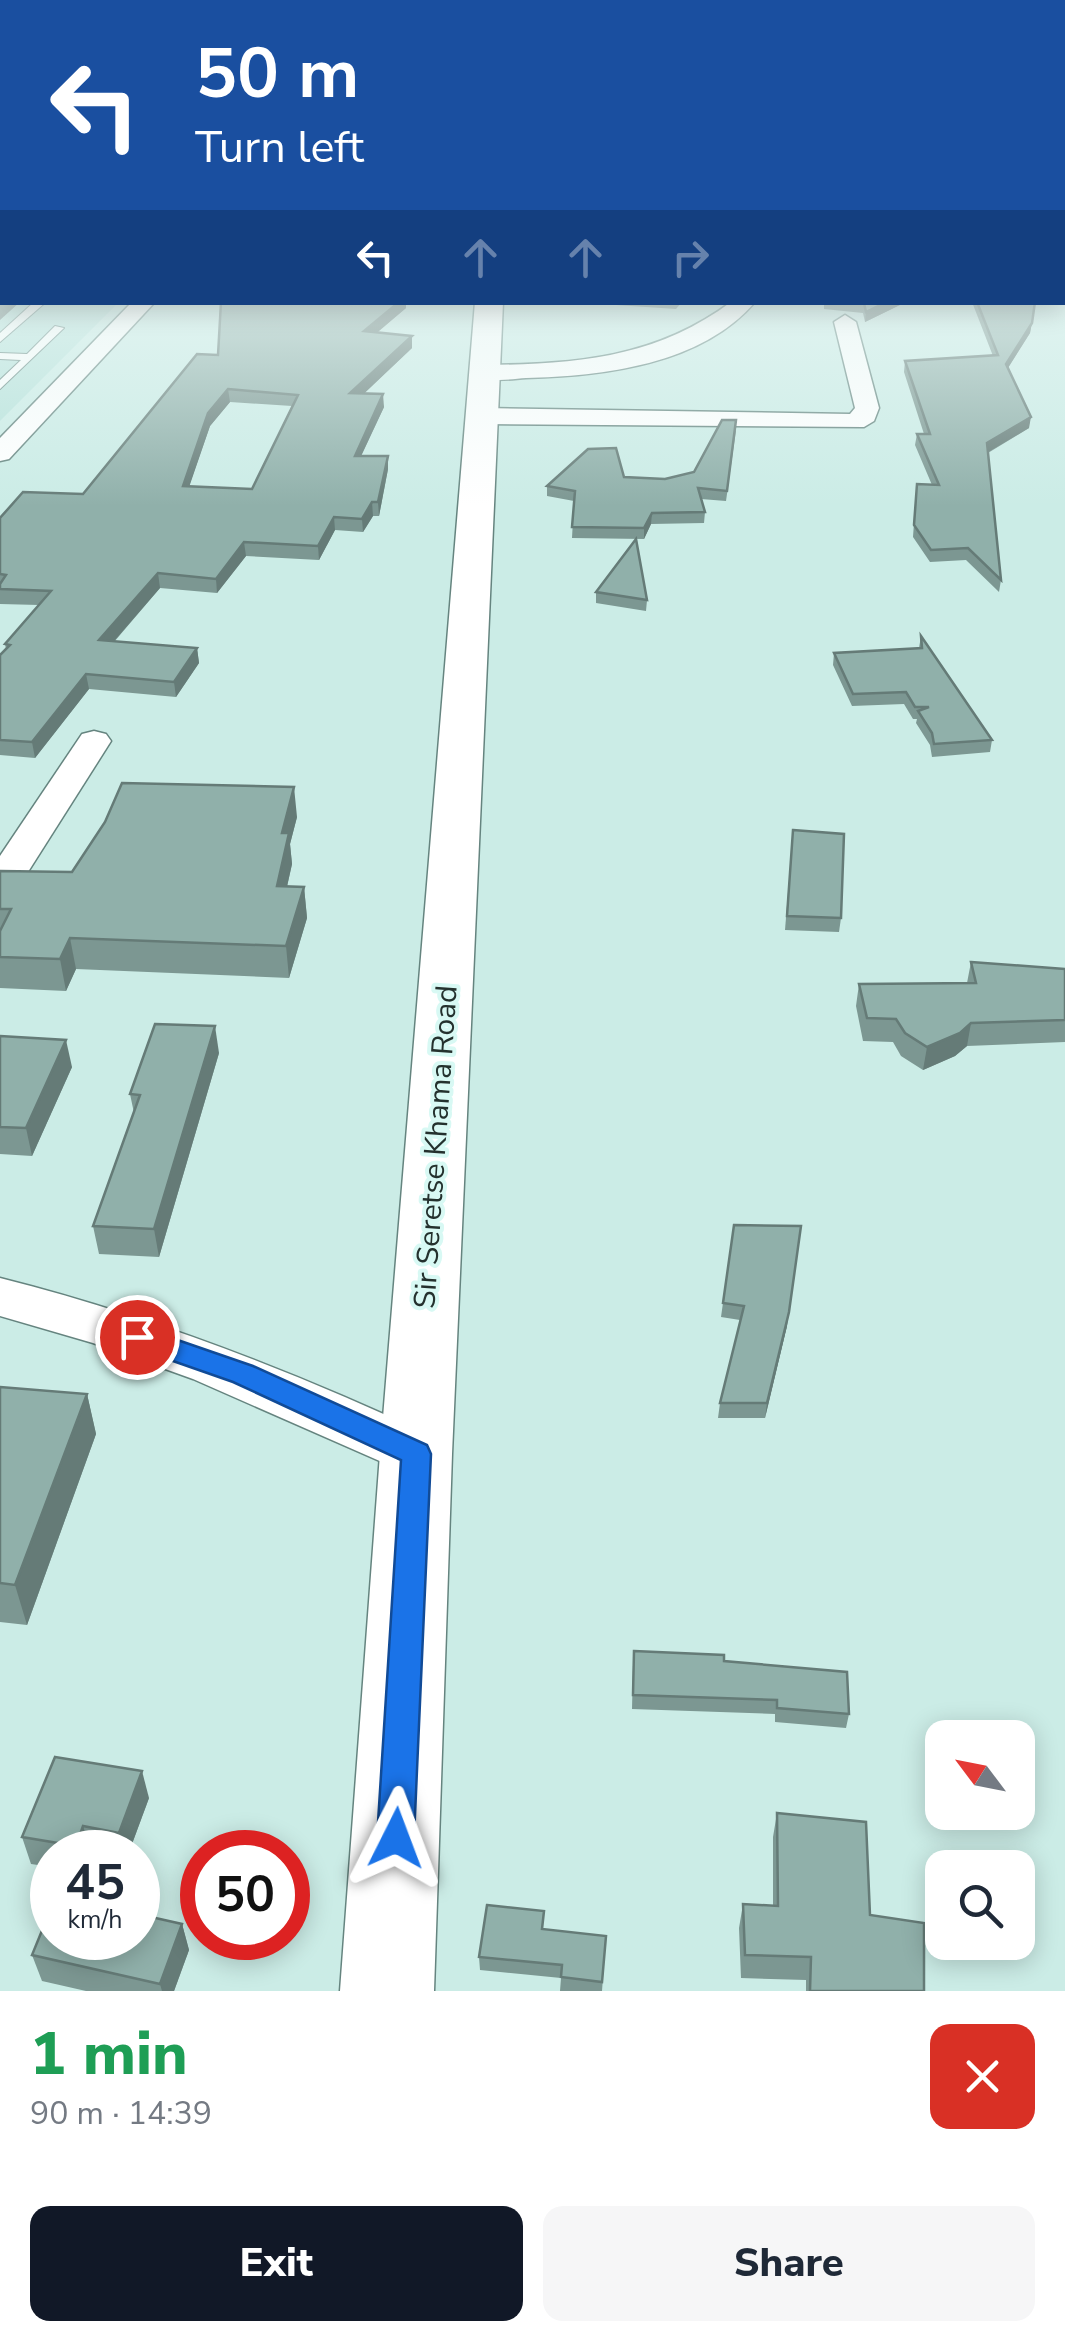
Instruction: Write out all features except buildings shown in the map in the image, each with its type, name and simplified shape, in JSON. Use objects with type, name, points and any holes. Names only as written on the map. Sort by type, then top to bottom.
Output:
[{"type":"main road","name":"Sir Seretse Khama Road","points":[[387,1991],[416,1454],[488,320]]},
{"type":"street","points":[[0,453],[128,320]]},
{"type":"street","points":[[486,394],[563,370],[643,360],[669,352],[720,320]]},
{"type":"street","points":[[486,394],[855,422],[865,416],[868,408],[845,322]]},
{"type":"street","points":[[0,886],[94,741]]},
{"type":"street","points":[[0,1296],[70,1314],[243,1374],[416,1454]]},
{"type":"lane","points":[[0,338],[21,320]]},
{"type":"lane","points":[[0,386],[59,328]]},
{"type":"lane","points":[[0,356],[30,357]]},
{"type":"shaded area","points":[[0,320],[101,320],[0,421]]},
{"type":"route","points":[[137,1337],[243,1374],[416,1454],[396,1838]]}]
